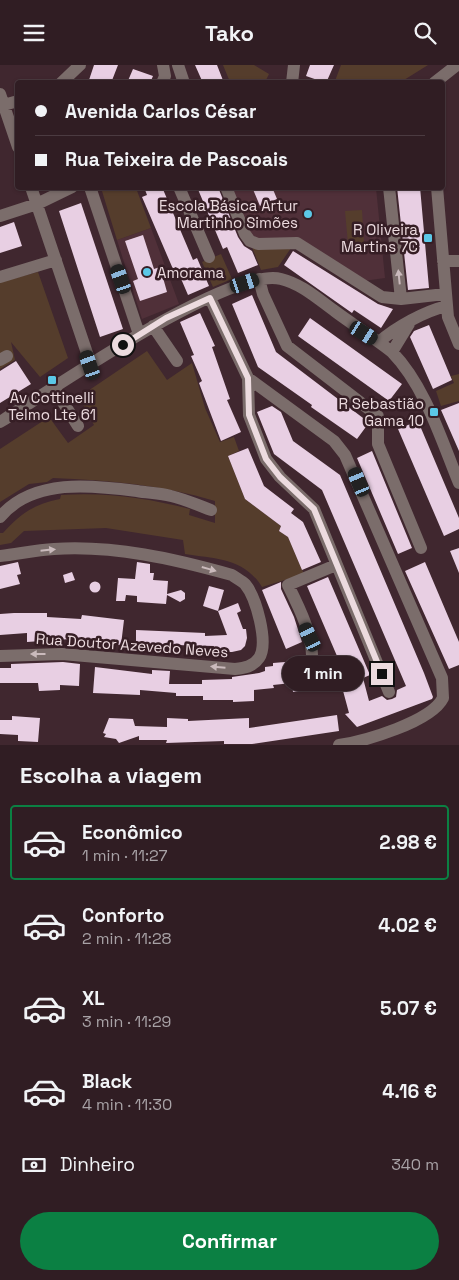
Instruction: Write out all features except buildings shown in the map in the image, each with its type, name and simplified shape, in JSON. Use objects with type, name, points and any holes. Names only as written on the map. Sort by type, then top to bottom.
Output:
[{"type":"street","points":[[65,80],[80,65]]},
{"type":"street","points":[[163,80],[165,76],[164,65]]},
{"type":"street","points":[[178,65],[183,80]]},
{"type":"street","points":[[292,80],[294,65]]},
{"type":"street","points":[[438,80],[457,65]]},
{"type":"street","points":[[15,101],[1,102],[15,139]]},
{"type":"street","points":[[32,190],[90,365]]},
{"type":"street","points":[[0,216],[37,204],[66,190]]},
{"type":"street","points":[[91,190],[139,334]]},
{"type":"street","points":[[180,190],[209,257]]},
{"type":"street","points":[[227,190],[245,234],[250,241],[258,244],[297,243],[382,297],[446,300]]},
{"type":"street","points":[[389,190],[401,299]]},
{"type":"street","points":[[437,190],[446,300],[451,328],[459,344]]},
{"type":"street","points":[[0,277],[56,260]]},
{"type":"street","points":[[442,261],[459,261]]},
{"type":"street","points":[[0,422],[139,334],[179,312],[259,279],[279,278],[300,287],[392,351],[408,369],[459,483]]},
{"type":"street","points":[[259,279],[263,294],[287,346],[378,416],[378,444],[421,548]]},
{"type":"street","points":[[210,298],[248,378],[249,415],[266,459],[280,477],[314,509],[389,692]]},
{"type":"street","points":[[379,342],[390,333],[410,323],[446,300]]},
{"type":"street","points":[[392,351],[410,323]]},
{"type":"street","points":[[153,326],[177,361]]},
{"type":"street","points":[[248,378],[334,441],[345,455],[442,678],[443,698],[431,712],[363,740],[339,745]]},
{"type":"street","points":[[54,388],[78,425]]},
{"type":"street","points":[[0,517],[6,509],[26,497],[46,490],[76,486],[115,488],[170,496],[211,510]]},
{"type":"street","name":"Rua Doutor Azevedo Neves","points":[[0,556],[54,549],[103,550],[145,555],[232,575],[244,584],[255,600],[262,644],[259,659],[245,668],[235,669],[62,655],[0,656]]},
{"type":"street","points":[[312,664],[313,649],[310,637],[288,585],[336,565]]},
{"type":"shaded area","points":[[223,65],[254,65],[269,74],[266,80],[229,80]]},
{"type":"shaded area","points":[[341,65],[428,65],[404,80],[335,80]]},
{"type":"shaded area","points":[[137,190],[151,228],[117,240],[102,191]]},
{"type":"shaded area","name":"Escola Básica Artur Martinho Simões","points":[[228,190],[376,190],[385,278],[356,282],[297,243],[250,241]]},
{"type":"shaded area","points":[[362,210],[364,243],[348,244],[345,211]]},
{"type":"shaded area","name":"Amorama","points":[[151,228],[179,304],[142,319],[117,240]]},
{"type":"shaded area","points":[[252,247],[291,248],[278,267],[261,270]]},
{"type":"shaded area","points":[[221,254],[232,279],[213,287],[202,262]]},
{"type":"shaded area","points":[[38,272],[68,358],[40,377],[11,342],[15,360],[0,369],[0,282]]},
{"type":"shaded area","points":[[147,351],[167,380],[192,363],[205,408],[220,442],[234,437],[239,451],[228,456],[245,499],[281,526],[279,531],[288,537],[304,574],[262,587],[255,577],[238,565],[228,561],[185,554],[183,540],[106,528],[24,531],[11,543],[0,545],[0,533],[3,533],[15,520],[35,507],[60,499],[61,495],[110,495],[158,502],[190,509],[189,515],[215,523],[215,501],[155,487],[115,482],[53,478],[47,482],[29,484],[0,502],[0,449],[49,417],[68,443],[94,425],[79,397]]},
{"type":"shaded area","points":[[459,374],[459,401],[441,406],[436,391],[454,383],[451,376]]},
{"type":"place","name":"Escola Básica Artur Martinho Simões","points":[[308,214]]},
{"type":"place","name":"R Oliveira Martins 7C","points":[[428,238]]},
{"type":"place","name":"Amorama","points":[[147,272]]},
{"type":"place","name":"Av Cottinelli Telmo Lte 61","points":[[52,380]]},
{"type":"place","name":"R Sebastião Gama 10","points":[[434,412]]},
{"type":"route","points":[[123,345],[166,318],[210,298],[248,378],[249,415],[266,459],[280,477],[314,509],[382,674]]}]
